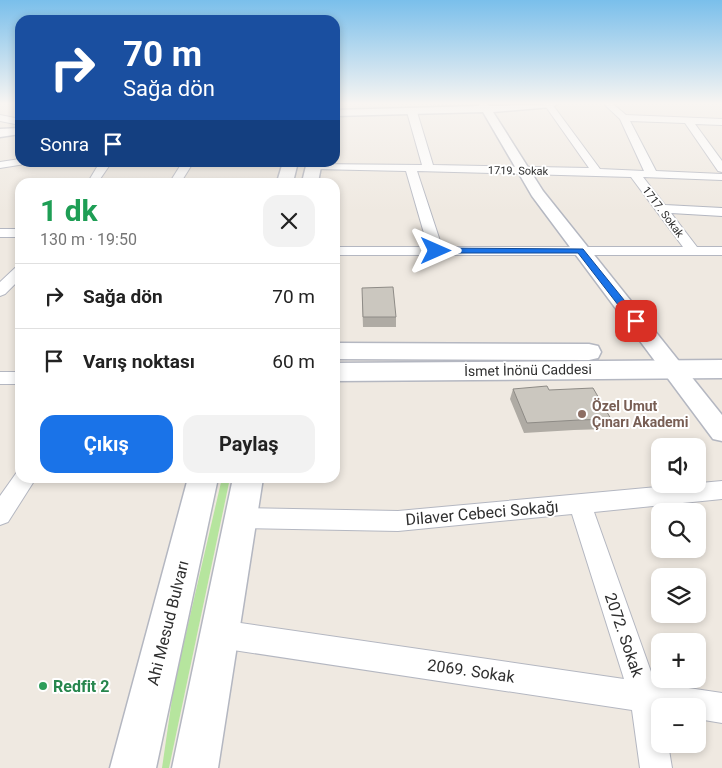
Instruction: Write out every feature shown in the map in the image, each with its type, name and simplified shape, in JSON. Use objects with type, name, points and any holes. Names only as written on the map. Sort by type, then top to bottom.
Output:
[{"type":"main road","name":"İsmet İnönü Caddesi","points":[[340,351],[667,360],[722,369]]},
{"type":"main road","name":"İsmet İnönü Caddesi","points":[[340,372],[667,360],[722,351]]},
{"type":"main road","name":"Ahi Mesud Bulvarı","points":[[133,768],[202,483]]},
{"type":"main road","points":[[195,768],[247,483]]},
{"type":"street","points":[[420,140],[429,169]]},
{"type":"street","points":[[505,140],[537,193],[722,432]]},
{"type":"street","points":[[574,140],[597,172]]},
{"type":"street","name":"1717. Sokak","points":[[635,140],[652,175]]},
{"type":"street","points":[[701,140],[722,169]]},
{"type":"street","points":[[0,165],[15,163]]},
{"type":"street","name":"1719. Sokak","points":[[340,165],[722,177]]},
{"type":"street","points":[[96,178],[103,167]]},
{"type":"street","points":[[178,178],[185,167]]},
{"type":"street","points":[[411,169],[436,251]]},
{"type":"street","name":"1717. Sokak","points":[[634,173],[692,250]]},
{"type":"street","points":[[661,209],[722,212]]},
{"type":"street","points":[[0,233],[15,233]]},
{"type":"street","points":[[340,252],[722,251]]},
{"type":"street","points":[[0,292],[15,276]]},
{"type":"street","points":[[0,297],[15,296]]},
{"type":"street","points":[[0,378],[15,378]]},
{"type":"street","points":[[0,515],[22,483]]},
{"type":"street","name":"Dilaver Cebeci Sokağı","points":[[241,518],[398,520],[722,490]]},
{"type":"street","name":"2072. Sokak","points":[[580,504],[645,697],[656,768]]},
{"type":"street","name":"2069. Sokak","points":[[220,634],[722,708]]},
{"type":"green space","points":[[221,483],[229,483],[169,768],[162,768],[174,685]]},
{"type":"building","points":[[393,287],[396,317],[363,317],[362,288]]},
{"type":"building","points":[[547,386],[549,390],[593,388],[611,419],[527,423],[513,389]]},
{"type":"place","name":"Özel Umut Çınarı Akademi","points":[[582,414]]},
{"type":"place","name":"Redfit 2","points":[[43,686]]},
{"type":"route","points":[[436,251],[580,250],[636,321]]}]
